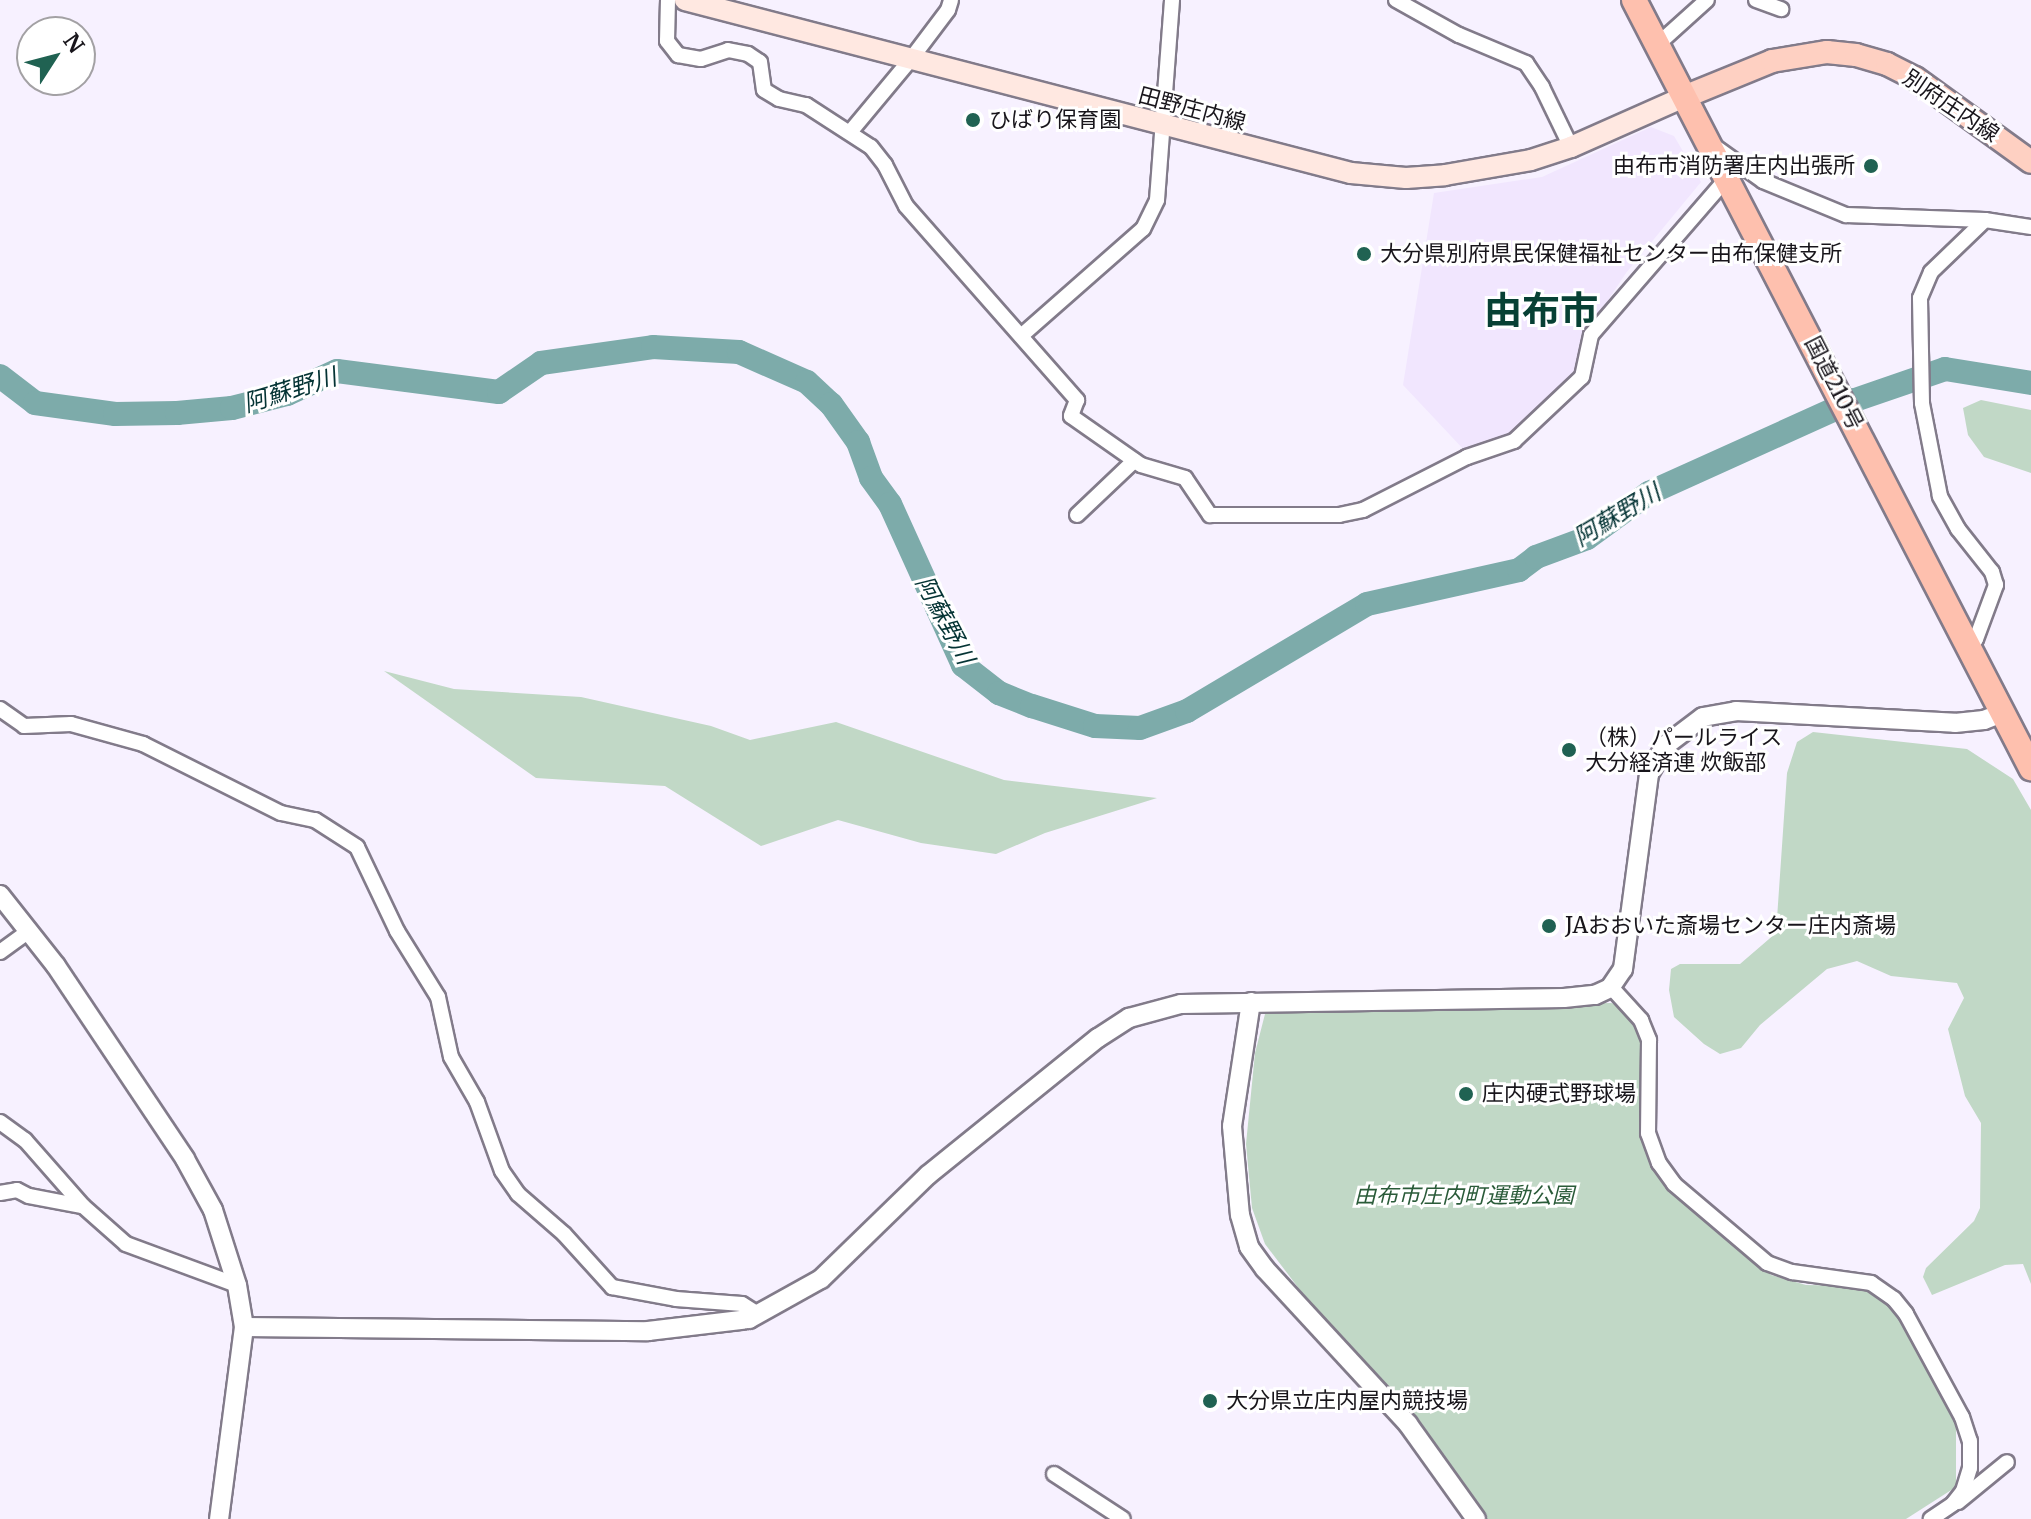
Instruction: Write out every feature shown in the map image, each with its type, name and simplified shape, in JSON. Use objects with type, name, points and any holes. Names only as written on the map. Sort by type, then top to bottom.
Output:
[{"type":"highway","name":"国道210号","points":[[1634,0],[2031,768]]},
{"type":"main road","name":"田野庄内線","points":[[685,0],[1322,168],[1406,178],[1475,172],[1571,147],[1684,97]]},
{"type":"main road","name":"別府庄内線","points":[[1684,97],[1772,61],[1827,52],[1856,55],[1887,64],[1915,78],[2031,162]]},
{"type":"street","points":[[668,0],[667,41],[678,55],[701,59],[728,50],[748,54],[760,62],[764,90],[779,99],[806,105],[851,131],[885,165],[912,214],[1077,400],[1071,416],[1134,461],[1185,478],[1210,515],[1339,515],[1363,510],[1467,457],[1514,441],[1582,377],[1591,335],[1726,179]]},
{"type":"street","points":[[851,131],[911,59],[948,10],[951,0]]},
{"type":"street","points":[[1021,336],[1143,229],[1157,200],[1172,0]]},
{"type":"street","points":[[1396,0],[1459,35],[1526,63],[1542,87],[1571,147]]},
{"type":"street","points":[[1657,45],[1707,0]]},
{"type":"street","points":[[1756,0],[1781,9]]},
{"type":"street","points":[[1705,139],[1763,181],[1846,215],[1985,220],[2031,227]]},
{"type":"street","points":[[1969,648],[1994,595],[1995,579],[1943,506],[1922,403],[1920,298],[1925,279],[1985,220]]},
{"type":"street","points":[[1077,515],[1134,461]]},
{"type":"street","points":[[0,709],[24,726],[71,724],[143,744],[281,813],[315,820],[357,847],[397,931],[438,997],[451,1057],[477,1102],[502,1171],[518,1194],[564,1234],[612,1287],[676,1299],[742,1304],[758,1314]]},
{"type":"street","points":[[244,1327],[648,1331],[749,1319],[821,1279],[928,1175],[1098,1038],[1129,1018],[1181,1004],[1564,998],[1595,995],[1611,987],[1623,969],[1645,787],[1663,750],[1690,725],[1713,713],[1728,711],[1955,723],[1984,720],[2002,713]]},
{"type":"street","points":[[0,895],[30,930],[185,1159],[213,1210],[237,1285],[244,1327],[224,1459],[219,1519]]},
{"type":"street","points":[[0,952],[30,930]]},
{"type":"street","points":[[1611,987],[1635,1012],[1649,1040],[1648,1133],[1659,1163],[1674,1184],[1767,1263],[1792,1272],[1871,1283],[1894,1299],[1906,1314],[1962,1417],[1970,1441],[1966,1484],[1948,1508]]},
{"type":"street","points":[[1251,1002],[1234,1091],[1232,1126],[1240,1215],[1249,1247],[1265,1269],[1408,1424],[1476,1519]]},
{"type":"street","points":[[0,1122],[25,1140],[83,1206],[126,1244],[237,1285]]},
{"type":"street","points":[[0,1193],[17,1190],[29,1196],[83,1206]]},
{"type":"street","points":[[1931,1519],[2007,1462]]},
{"type":"street","points":[[1054,1474],[1123,1519]]},
{"type":"shaded area","points":[[1651,127],[1674,136],[1701,182],[1626,273],[1579,344],[1577,381],[1505,442],[1466,452],[1403,385],[1434,193],[1542,177]]},
{"type":"green space","points":[[1981,400],[2031,410],[2031,473],[1984,457],[1968,435],[1963,408]]},
{"type":"green space","points":[[384,671],[454,689],[581,697],[711,726],[750,740],[836,722],[1004,780],[1157,798],[1045,833],[996,854],[921,843],[838,820],[761,846],[665,786],[536,778]]},
{"type":"green space","points":[[1813,732],[1967,749],[2013,779],[2031,810],[2031,1284],[2023,1264],[2005,1265],[1932,1295],[1923,1277],[1926,1268],[1974,1221],[1980,1208],[1981,1123],[1965,1096],[1948,1029],[1964,998],[1957,983],[1891,976],[1857,961],[1827,969],[1760,1025],[1741,1048],[1720,1054],[1674,1017],[1669,990],[1671,969],[1680,964],[1740,964],[1776,933],[1787,773],[1797,742]]},
{"type":"green space","name":"由布市庄内町運動公園","points":[[1619,1005],[1639,1028],[1644,1048],[1639,1107],[1642,1142],[1656,1172],[1668,1187],[1771,1275],[1806,1285],[1861,1286],[1892,1306],[1902,1317],[1956,1426],[1956,1487],[1906,1519],[1485,1519],[1425,1431],[1300,1290],[1265,1244],[1252,1208],[1246,1144],[1255,1053],[1265,1014],[1274,1009]]},
{"type":"waterway","name":"阿蘇野川","points":[[0,376],[35,403],[115,414],[177,413],[232,408],[287,394],[337,371],[499,392],[541,363],[653,347],[739,352],[807,382],[831,404],[858,442],[871,478],[890,504],[963,665],[999,693],[1032,706],[1095,726],[1140,728],[1187,711],[1367,604],[1519,570],[1536,557],[1587,538],[1649,493],[1855,400],[1945,369],[2031,383]]},
{"type":"place","name":"ひばり保育園","points":[[973,120]]},
{"type":"place","name":"由布市消防署庄内出張所","points":[[1871,166]]},
{"type":"place","name":"大分県別府県民保健福祉センター由布保健支所","points":[[1364,254]]},
{"type":"place","name":"（株）パールライス 大分経済連 炊飯部","points":[[1569,750]]},
{"type":"place","name":"JAおおいた斎場センター庄内斎場","points":[[1549,926]]},
{"type":"place","name":"庄内硬式野球場","points":[[1466,1094]]},
{"type":"place","name":"大分県立庄内屋内競技場","points":[[1210,1401]]},
{"type":"district","name":"由布市","points":[[1541,311]]}]
